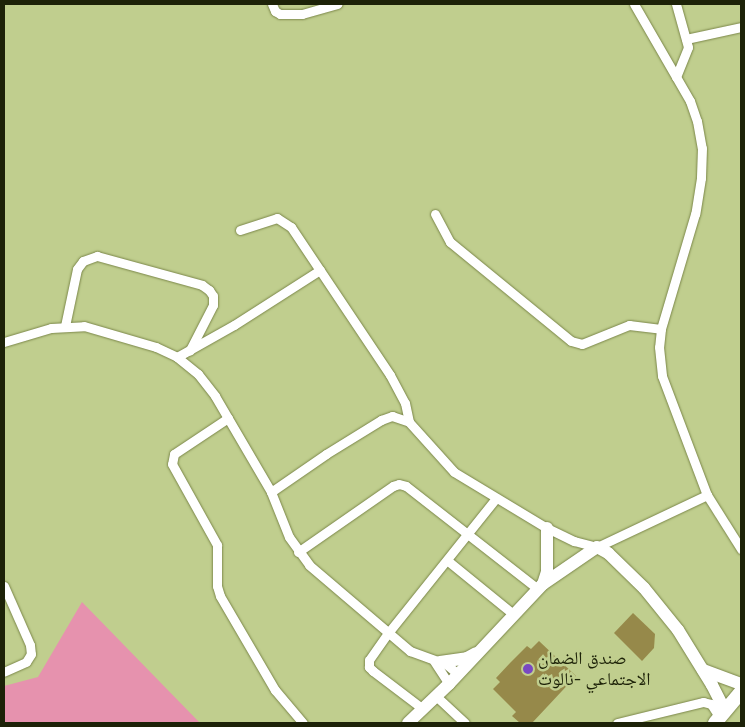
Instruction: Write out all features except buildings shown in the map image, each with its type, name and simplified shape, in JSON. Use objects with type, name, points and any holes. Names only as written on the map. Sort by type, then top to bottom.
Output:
[{"type":"main road","points":[[720,717],[741,692]]},
{"type":"street","points":[[272,4],[275,11],[280,14],[302,14],[338,4]]},
{"type":"street","points":[[634,4],[690,101],[697,121],[702,148],[701,178],[695,214],[661,329],[659,347],[662,376],[707,495],[722,522],[741,549]]},
{"type":"street","points":[[676,4],[686,38],[687,55],[676,78]]},
{"type":"street","points":[[686,38],[741,27]]},
{"type":"street","points":[[435,214],[450,242],[571,341],[582,344],[629,325],[661,329]]},
{"type":"street","points":[[240,230],[272,219],[282,220],[291,227],[402,395],[409,422],[454,472],[547,528],[574,541],[598,547],[608,553],[644,588],[678,630],[703,670],[720,717]]},
{"type":"street","points":[[65,326],[77,269],[83,261],[97,256],[202,285],[209,290],[213,296],[212,305],[190,350]]},
{"type":"street","points":[[177,357],[320,270]]},
{"type":"street","points":[[4,342],[65,326],[84,326],[156,347],[177,357],[198,374],[228,418],[271,492],[281,522],[298,552],[309,565],[410,651],[450,666],[458,674]]},
{"type":"street","points":[[271,492],[381,420],[392,416],[409,422]]},
{"type":"street","points":[[228,418],[174,454],[172,464],[217,545],[217,586],[220,596],[275,690],[303,723]]},
{"type":"street","points":[[298,552],[393,486],[399,484],[406,486],[541,586]]},
{"type":"street","points":[[408,723],[449,684],[541,586],[598,547],[707,495]]},
{"type":"street","points":[[423,709],[369,667],[370,660],[388,633],[470,534],[496,498]]},
{"type":"street","points":[[541,586],[547,572],[547,528]]},
{"type":"street","points":[[448,561],[513,614]]},
{"type":"street","points":[[4,586],[30,645],[31,654],[26,662],[4,672]]},
{"type":"street","points":[[437,662],[467,658],[480,650]]},
{"type":"street","points":[[437,662],[449,684]]},
{"type":"street","points":[[703,670],[741,684]]},
{"type":"street","points":[[437,696],[465,723]]},
{"type":"street","points":[[618,723],[703,702],[710,704],[720,717]]},
{"type":"shaded area","points":[[82,602],[200,723],[4,723],[4,686],[38,677]]},
{"type":"place","name":"صندق الضمان الاجتماعي -نالوت","points":[[528,669]]}]
